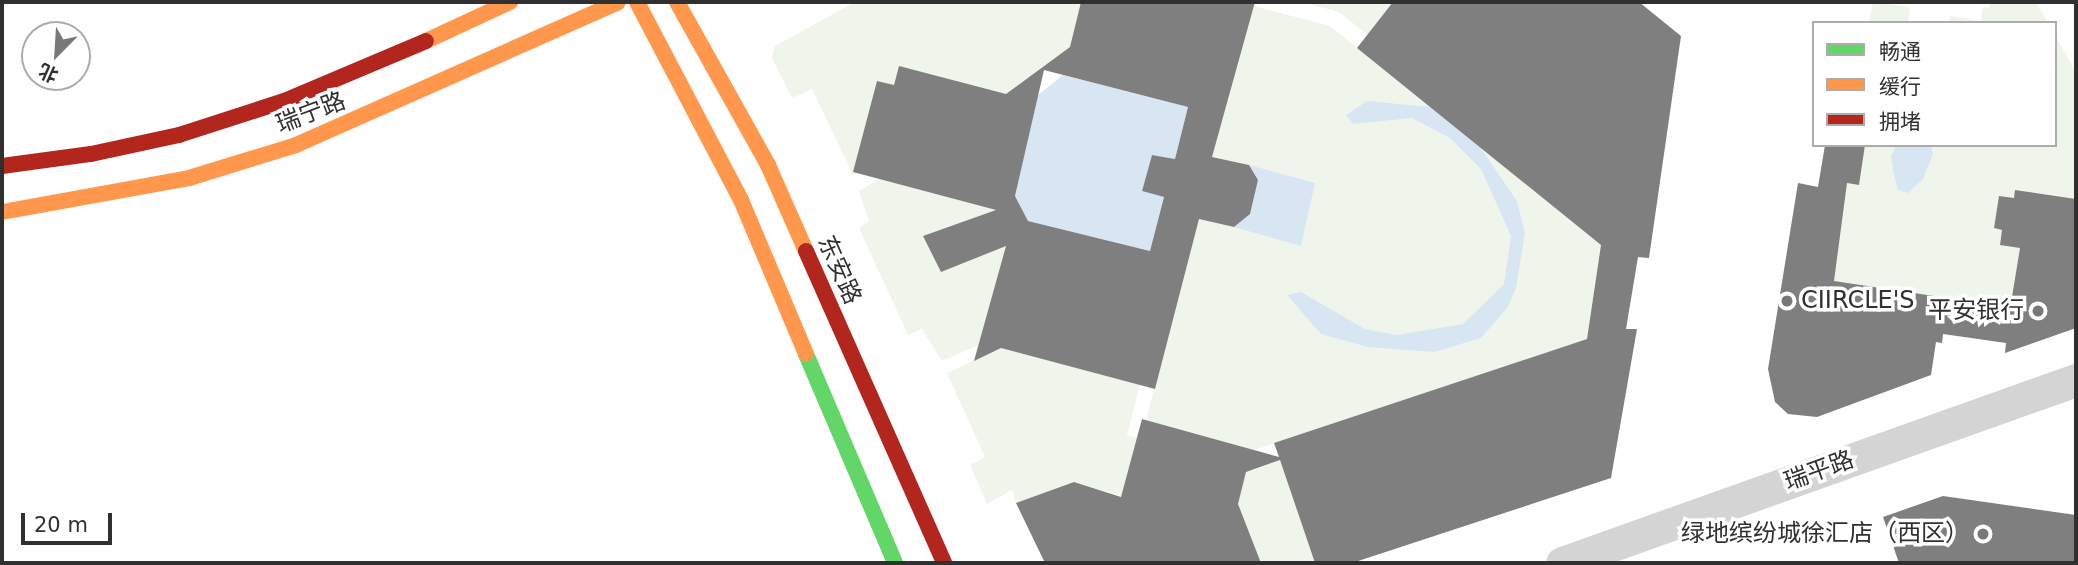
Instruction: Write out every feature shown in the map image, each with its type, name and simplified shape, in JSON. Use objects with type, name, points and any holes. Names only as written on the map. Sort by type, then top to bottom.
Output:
[{"type":"street","name":"瑞宁路","points":[[2,166],[91,154],[179,135],[284,101],[386,60],[510,2]]},
{"type":"street","name":"瑞宁路","points":[[2,212],[189,178],[296,145],[618,2]]},
{"type":"street","points":[[637,2],[741,200],[895,563]]},
{"type":"street","name":"东安路","points":[[677,2],[768,165],[944,563]]},
{"type":"street","name":"瑞平路","points":[[1562,563],[2076,380]]},
{"type":"shaded area","points":[[855,2],[1081,2],[1072,37],[1089,41],[1020,84],[1018,114],[899,67],[894,85],[877,81],[862,139],[874,167],[853,175],[812,89],[792,98],[772,58],[775,46]]},
{"type":"shaded area","points":[[1301,2],[1393,2],[1380,19],[1392,55],[1339,12]]},
{"type":"shaded area","points":[[1873,2],[1910,7],[1908,21],[1869,21]]},
{"type":"shaded area","points":[[1990,2],[2036,2],[2047,21],[1981,21],[1983,7],[1989,8]]},
{"type":"shaded area","points":[[1254,6],[1330,26],[1601,245],[1587,339],[1254,450],[1146,420],[1188,261],[1174,213],[1234,227],[1250,213],[1258,180],[1249,165],[1196,153],[1223,119]]},
{"type":"shaded area","points":[[1950,16],[1981,21],[1949,21]]},
{"type":"shaded area","points":[[2057,39],[2076,72],[2076,199],[2016,190],[2014,198],[1999,196],[1994,228],[2002,230],[2000,244],[2020,248],[2009,315],[1933,304],[1933,296],[1842,282],[1833,289],[1820,179],[1859,185],[1865,147],[2057,147]]},
{"type":"shaded area","points":[[879,179],[996,210],[924,236],[941,272],[1006,246],[979,345],[942,361],[922,329],[908,335],[859,228],[869,221],[859,191]]},
{"type":"shaded area","points":[[1000,330],[1016,352],[1125,381],[1144,369],[1127,435],[1167,447],[1121,496],[1074,482],[1016,503],[1012,490],[987,504],[970,465],[985,457],[947,373],[996,350]]},
{"type":"shaded area","points":[[1327,443],[1299,484],[1289,487],[1315,563],[1261,563],[1246,524],[1203,456],[1253,470]]},
{"type":"water","points":[[1063,75],[1188,107],[1175,159],[1152,155],[1142,191],[1164,197],[1150,251],[1028,221],[1015,196],[1038,95]]},
{"type":"water","points":[[1367,101],[1430,107],[1480,147],[1517,201],[1525,233],[1516,288],[1507,308],[1481,338],[1434,352],[1368,347],[1321,334],[1287,295],[1301,292],[1365,329],[1396,335],[1463,324],[1504,284],[1511,236],[1481,169],[1450,138],[1412,118],[1353,124],[1346,115]]},
{"type":"water","points":[[1895,147],[1931,147],[1933,154],[1923,179],[1908,193],[1898,190],[1891,156]]},
{"type":"water","points":[[1249,165],[1315,183],[1301,246],[1234,227],[1250,214],[1258,180]]},
{"type":"building","points":[[1081,2],[1255,2],[1212,157],[1249,165],[1258,180],[1250,214],[1234,227],[1199,219],[1155,389],[1001,348],[974,361],[1006,246],[941,272],[923,236],[996,210],[853,172],[877,81],[894,85],[899,66],[1006,94],[1070,47]],"holes":[[[1044,70],[1188,107],[1175,159],[1152,155],[1142,191],[1164,197],[1150,251],[1028,221],[1015,196]]]},
{"type":"building","points":[[1393,2],[1639,2],[1681,36],[1649,258],[1638,257],[1626,329],[1637,329],[1611,478],[1352,563],[1315,563],[1280,460],[1246,472],[1238,504],[1261,563],[1045,563],[1016,503],[1074,482],[1121,497],[1142,419],[1279,457],[1274,443],[1587,339],[1601,245],[1357,48]]},
{"type":"building","points":[[1825,147],[1865,147],[1859,185],[1847,183],[1834,281],[1934,296],[1933,304],[2009,315],[2020,248],[2000,245],[2002,230],[1994,228],[1999,196],[2014,198],[2015,190],[2076,199],[2076,328],[2005,353],[2006,343],[1943,334],[1942,343],[1936,342],[1931,375],[1817,417],[1788,414],[1775,402],[1768,369],[1798,183],[1818,187]]},
{"type":"building","name":"绿地缤纷城徐汇店（西区）","points":[[1943,496],[2076,515],[2076,563],[1899,563],[1883,517]]},
{"type":"traffic: fast","points":[[806,354],[895,563]]},
{"type":"traffic: slow","points":[[426,41],[510,2]]},
{"type":"traffic: slow","points":[[2,212],[189,178],[296,145],[618,2]]},
{"type":"traffic: slow","points":[[637,2],[741,200],[806,354]]},
{"type":"traffic: slow","points":[[677,2],[768,165],[806,251]]},
{"type":"traffic: jam","points":[[2,166],[91,154],[179,135],[284,101],[426,41]]},
{"type":"traffic: jam","points":[[806,251],[944,563]]},
{"type":"place","name":"CIIRCLE'S","points":[[1787,301]]},
{"type":"place","name":"平安银行","points":[[2038,311]]},
{"type":"place","name":"绿地缤纷城徐汇店（西区）","points":[[1983,534]]}]
